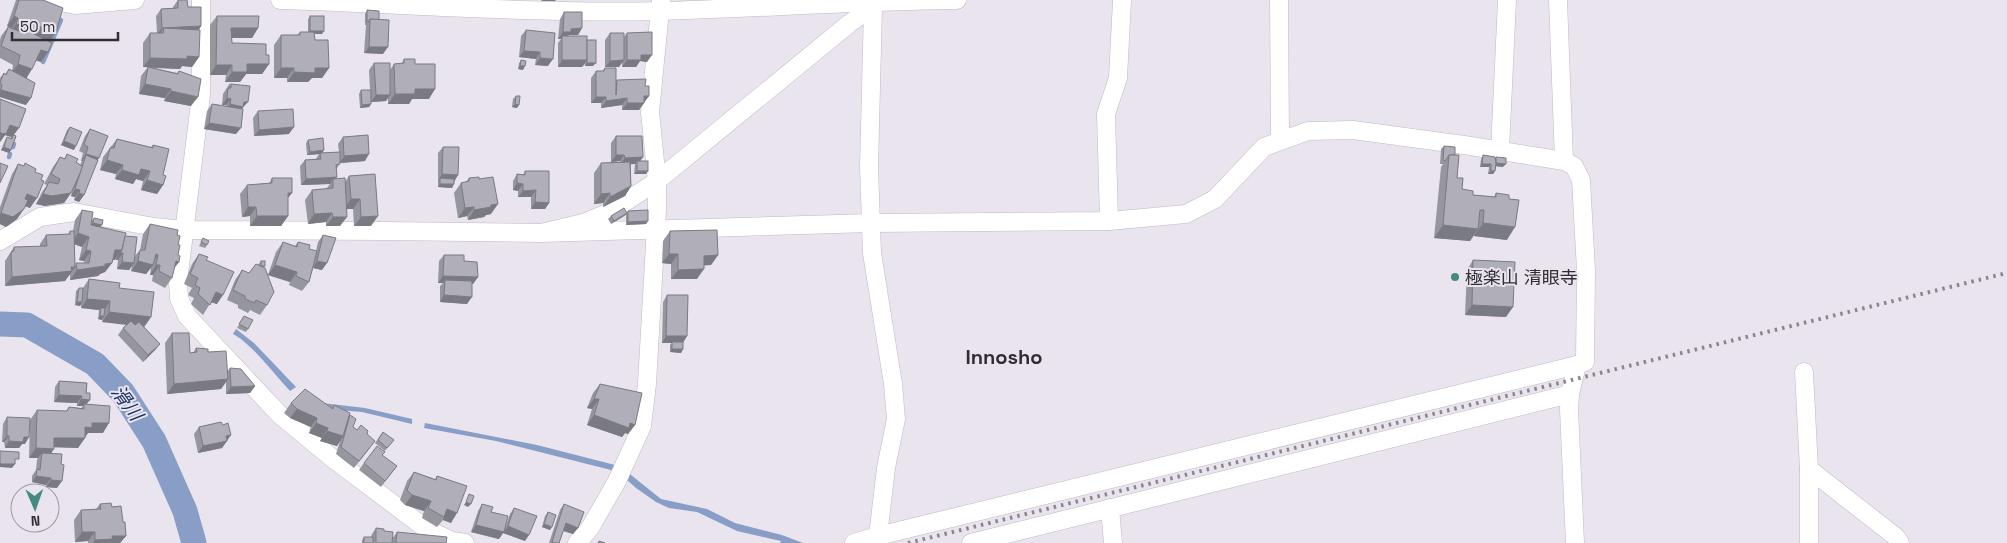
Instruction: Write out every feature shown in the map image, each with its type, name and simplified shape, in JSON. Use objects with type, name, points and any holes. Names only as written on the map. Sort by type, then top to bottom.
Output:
[{"type":"street","points":[[51,0],[75,5],[135,0]]},
{"type":"street","points":[[201,0],[201,95],[178,282],[179,298],[187,316],[280,415],[332,458],[425,528],[456,542]]},
{"type":"street","points":[[280,0],[661,5],[879,3],[957,0]]},
{"type":"street","points":[[1109,221],[1106,114],[1118,78],[1122,0]]},
{"type":"street","points":[[1279,0],[1280,141]]},
{"type":"street","points":[[1500,150],[1507,0]]},
{"type":"street","points":[[1558,0],[1564,161]]},
{"type":"street","points":[[541,233],[583,223],[610,212],[658,180],[706,139],[879,3]]},
{"type":"street","points":[[878,536],[886,468],[896,420],[893,384],[872,253],[869,167],[879,3]]},
{"type":"street","points":[[577,543],[590,528],[617,481],[642,426],[647,384],[658,180],[650,112],[661,5]]},
{"type":"street","points":[[0,241],[40,217],[74,212],[154,227],[184,230],[541,233],[871,223],[1109,221],[1186,214],[1216,199],[1264,147],[1308,131],[1353,130],[1500,150],[1564,161],[1574,166],[1581,180],[1586,270],[1585,362],[854,543]]},
{"type":"street","points":[[1575,543],[1570,394],[1577,365]]},
{"type":"street","points":[[1804,372],[1809,469],[1809,543]]},
{"type":"street","points":[[970,543],[1570,394]]},
{"type":"street","points":[[1809,469],[1896,537],[1900,543]]},
{"type":"street","points":[[1110,508],[1112,543]]},
{"type":"water","points":[[236,329],[254,343],[296,387],[290,391],[247,344],[233,334]]},
{"type":"water","points":[[322,403],[365,408],[412,419],[412,424],[362,412],[325,409]]},
{"type":"water","points":[[425,423],[537,445],[615,465],[661,499],[707,509],[735,523],[782,535],[803,543],[780,543],[781,541],[737,531],[697,512],[669,508],[656,502],[611,470],[496,441],[424,428]]},
{"type":"building","points":[[19,0],[43,0],[63,8],[56,32],[38,26],[37,30],[16,24],[18,18],[14,16]]},
{"type":"building","points":[[178,0],[187,0],[188,7],[201,7],[201,26],[162,28],[161,9],[178,8]]},
{"type":"building","points":[[367,10],[379,11],[379,20],[370,19],[367,22]]},
{"type":"building","points":[[564,12],[582,12],[582,28],[571,29],[571,32],[563,32]]},
{"type":"building","points":[[217,16],[259,16],[258,28],[231,28],[232,43],[266,44],[266,55],[269,55],[269,64],[247,64],[247,72],[232,72],[232,65],[216,65]]},
{"type":"building","points":[[310,16],[324,16],[324,31],[310,31]]},
{"type":"building","points":[[370,19],[389,20],[388,47],[369,47]]},
{"type":"building","points":[[8,27],[27,34],[28,31],[52,43],[48,52],[41,50],[32,69],[18,64],[20,55],[1,46]]},
{"type":"building","points":[[164,28],[200,30],[199,57],[187,56],[187,59],[150,58],[150,33],[163,33]]},
{"type":"building","points":[[526,30],[555,33],[553,59],[540,58],[540,52],[524,51]]},
{"type":"building","points":[[300,32],[314,32],[315,40],[328,40],[329,68],[315,68],[315,73],[294,72],[294,68],[281,68],[281,35],[300,35]]},
{"type":"building","points":[[652,32],[652,55],[641,55],[641,60],[627,60],[627,33]]},
{"type":"building","points":[[610,33],[624,33],[624,60],[610,61]]},
{"type":"building","points":[[562,36],[587,36],[587,60],[562,60]]},
{"type":"building","points":[[587,40],[596,40],[596,63],[587,63]]},
{"type":"building","points":[[404,59],[415,59],[415,64],[435,64],[435,89],[415,89],[415,94],[395,94],[394,64],[404,63]]},
{"type":"building","points":[[521,60],[526,61],[525,66],[520,66]]},
{"type":"building","points":[[374,63],[390,63],[390,95],[376,95]]},
{"type":"building","points":[[148,67],[178,74],[179,71],[201,79],[198,97],[145,84]]},
{"type":"building","points":[[605,68],[616,68],[616,95],[617,80],[646,79],[645,86],[649,86],[649,96],[644,96],[644,103],[627,103],[627,98],[606,101],[606,97],[596,97],[596,71],[604,71]]},
{"type":"building","points":[[9,69],[35,83],[31,98],[1,90],[2,85],[0,82],[4,73],[6,75]]},
{"type":"building","points":[[231,84],[250,86],[248,102],[244,102],[243,107],[230,104],[231,99],[227,98],[228,88],[231,88]]},
{"type":"building","points":[[361,90],[371,90],[371,104],[362,105]]},
{"type":"building","points":[[516,96],[520,96],[519,105],[515,104]]},
{"type":"building","points":[[0,99],[26,109],[19,128],[10,125],[6,134],[0,133]]},
{"type":"building","points":[[212,104],[243,109],[241,128],[209,123]]},
{"type":"building","points":[[293,109],[294,127],[259,130],[258,111]]},
{"type":"building","points":[[70,127],[82,132],[76,146],[64,141]]},
{"type":"building","points":[[90,129],[108,136],[99,158],[86,154],[88,147],[84,144]]},
{"type":"building","points":[[13,135],[16,136],[11,150],[4,147],[7,137],[12,139]]},
{"type":"building","points":[[368,135],[369,154],[344,156],[343,137]]},
{"type":"building","points":[[616,136],[642,136],[643,157],[625,158],[624,155],[616,155]]},
{"type":"building","points":[[323,138],[324,150],[310,152],[308,140]]},
{"type":"building","points":[[117,139],[153,148],[153,145],[169,149],[163,175],[166,176],[163,185],[147,180],[150,171],[141,169],[139,175],[122,170],[123,165],[107,160],[110,148],[114,148]]},
{"type":"building","points":[[1444,146],[1455,147],[1455,155],[1449,155],[1445,161],[1443,160]]},
{"type":"building","points":[[443,147],[459,147],[458,175],[442,174]]},
{"type":"building","points":[[340,152],[340,164],[336,165],[337,177],[306,179],[305,160],[321,159],[320,153]]},
{"type":"building","points":[[67,154],[78,159],[76,162],[83,167],[71,193],[52,196],[43,194],[49,182],[58,184],[60,179],[51,174],[60,157],[65,159]]},
{"type":"building","points":[[86,155],[98,160],[84,195],[79,193],[80,190],[75,189]]},
{"type":"building","points":[[1449,155],[1459,155],[1457,178],[1463,178],[1462,189],[1473,191],[1473,195],[1496,197],[1496,193],[1509,195],[1509,199],[1519,200],[1515,227],[1483,223],[1484,210],[1480,210],[1478,229],[1443,225]]},
{"type":"building","points":[[1483,155],[1495,157],[1495,171],[1491,171],[1491,164],[1482,164]]},
{"type":"building","points":[[1496,157],[1506,158],[1506,164],[1496,163]]},
{"type":"building","points":[[637,161],[648,161],[648,171],[637,171]]},
{"type":"building","points":[[630,162],[631,186],[610,197],[610,193],[601,194],[601,163]]},
{"type":"building","points":[[0,163],[8,166],[0,183]]},
{"type":"building","points":[[25,163],[36,169],[35,172],[43,175],[41,180],[44,181],[37,198],[27,194],[25,199],[28,200],[24,209],[13,217],[1,213],[18,164],[24,166]]},
{"type":"building","points":[[525,171],[549,171],[549,203],[535,202],[536,190],[523,191],[523,184],[517,183],[517,174],[525,175]]},
{"type":"building","points":[[375,174],[378,216],[361,217],[360,199],[351,199],[349,176]]},
{"type":"building","points":[[479,177],[479,179],[493,177],[498,204],[474,210],[474,207],[465,208],[461,183],[469,181],[469,178]]},
{"type":"building","points":[[272,178],[292,178],[292,193],[288,193],[288,216],[257,216],[256,207],[248,207],[247,185],[272,183]]},
{"type":"building","points":[[345,178],[347,217],[333,217],[332,213],[314,214],[312,190],[333,188],[333,179]]},
{"type":"building","points":[[440,178],[454,179],[454,184],[440,184]]},
{"type":"building","points":[[624,208],[627,213],[614,221],[611,216]]},
{"type":"building","points":[[82,210],[93,212],[91,225],[126,233],[122,250],[115,250],[112,263],[105,264],[105,266],[77,270],[76,263],[89,263],[91,251],[86,250],[89,237],[78,233]]},
{"type":"building","points":[[648,210],[648,221],[628,222],[628,211]]},
{"type":"building","points":[[94,218],[103,220],[102,225],[93,223]]},
{"type":"building","points":[[150,224],[178,230],[177,235],[180,236],[178,245],[180,245],[178,255],[180,256],[179,262],[176,261],[172,278],[159,271],[160,265],[156,265],[158,255],[156,254],[153,265],[138,261],[140,250],[145,250]]},
{"type":"building","points":[[717,230],[718,255],[704,256],[704,269],[678,270],[678,254],[669,254],[670,231]]},
{"type":"building","points":[[70,231],[74,231],[75,267],[71,267],[72,271],[12,277],[11,252],[14,251],[14,247],[47,246],[46,235],[70,234]]},
{"type":"building","points":[[323,235],[336,238],[327,263],[317,261]]},
{"type":"building","points":[[125,236],[137,237],[134,263],[122,262],[123,253],[120,253]]},
{"type":"building","points":[[203,238],[209,241],[207,245],[201,242]]},
{"type":"building","points":[[283,242],[297,247],[298,242],[310,245],[309,249],[317,251],[309,282],[296,276],[297,272],[275,265]]},
{"type":"building","points":[[199,254],[208,257],[206,260],[234,272],[223,295],[216,292],[210,305],[198,294],[200,288],[195,285],[198,278],[190,274]]},
{"type":"building","points":[[444,255],[464,255],[464,261],[477,262],[478,277],[443,276]]},
{"type":"building","points":[[1473,260],[1515,262],[1513,307],[1472,305]]},
{"type":"building","points":[[261,261],[265,261],[265,266],[261,266]]},
{"type":"building","points":[[256,264],[265,268],[274,292],[267,305],[256,300],[255,303],[245,299],[245,296],[233,290],[242,270],[249,273]]},
{"type":"building","points":[[89,279],[120,283],[119,288],[154,292],[151,317],[109,312],[110,301],[87,299]]},
{"type":"building","points":[[445,280],[472,281],[472,297],[444,295]]},
{"type":"building","points":[[79,288],[83,288],[82,302],[77,302]]},
{"type":"building","points":[[667,295],[688,295],[687,336],[666,336]]},
{"type":"building","points":[[101,308],[105,308],[104,316],[100,316]]},
{"type":"building","points":[[244,316],[253,320],[248,329],[239,324]]},
{"type":"building","points":[[131,321],[135,325],[139,322],[160,344],[148,355],[123,328]]},
{"type":"building","points":[[172,333],[189,333],[190,353],[197,352],[196,348],[208,349],[208,352],[226,351],[228,379],[174,384]]},
{"type":"building","points":[[672,342],[683,342],[683,349],[672,349]]},
{"type":"building","points":[[230,368],[241,369],[255,386],[231,387]]},
{"type":"building","points":[[59,381],[87,383],[86,393],[90,393],[90,400],[81,399],[82,396],[59,395]]},
{"type":"building","points":[[600,384],[642,393],[635,425],[630,423],[629,428],[594,415],[599,399],[594,399]]},
{"type":"building","points":[[305,389],[333,409],[334,405],[350,413],[343,436],[327,431],[328,428],[316,423],[317,418],[297,409],[291,403]]},
{"type":"building","points":[[84,404],[110,406],[109,423],[92,423],[92,428],[85,427],[85,438],[54,438],[54,449],[36,448],[37,410],[67,411],[69,407],[84,409]]},
{"type":"building","points":[[350,415],[356,419],[353,427],[357,430],[361,425],[375,441],[359,461],[341,447]]},
{"type":"building","points":[[7,417],[30,418],[29,437],[24,437],[23,442],[9,441],[9,436],[7,436]]},
{"type":"building","points":[[221,422],[223,425],[228,423],[231,435],[226,436],[227,441],[203,446],[199,427]]},
{"type":"building","points":[[383,432],[394,440],[387,448],[378,440]]},
{"type":"building","points":[[377,446],[385,452],[382,455],[397,466],[385,481],[364,463]]},
{"type":"building","points":[[0,451],[19,452],[19,459],[15,459],[15,464],[0,464]]},
{"type":"building","points":[[42,453],[62,454],[61,464],[64,465],[62,481],[36,476],[37,469],[40,470]]},
{"type":"building","points":[[414,472],[436,480],[437,476],[467,486],[457,513],[447,509],[444,517],[428,508],[431,501],[412,495],[407,490]]},
{"type":"building","points":[[469,494],[474,496],[471,504],[466,502]]},
{"type":"building","points":[[111,503],[112,507],[121,506],[126,536],[112,536],[113,539],[95,540],[95,532],[82,532],[81,510],[101,509],[100,504]]},
{"type":"building","points":[[482,504],[493,507],[491,512],[508,516],[504,532],[476,525]]},
{"type":"building","points":[[564,504],[584,512],[578,528],[566,523],[559,543],[552,542]]},
{"type":"building","points":[[514,508],[537,516],[529,535],[508,526]]},
{"type":"building","points":[[548,512],[556,515],[552,527],[544,524]]},
{"type":"building","points":[[376,528],[393,532],[392,543],[376,543]]},
{"type":"building","points":[[397,532],[447,537],[446,543],[396,543]]},
{"type":"building","points":[[364,537],[373,537],[373,543],[364,543]]},
{"type":"waterway","points":[[43,62],[61,20]]},
{"type":"waterway","name":"滑川","points":[[0,324],[27,325],[95,364],[123,393],[154,441],[185,511],[194,543]]},
{"type":"railway","points":[[908,543],[2007,273]]},
{"type":"place","name":"極楽山 清眼寺","points":[[1455,277]]},
{"type":"district","name":"Innosho","points":[[1004,357]]}]
